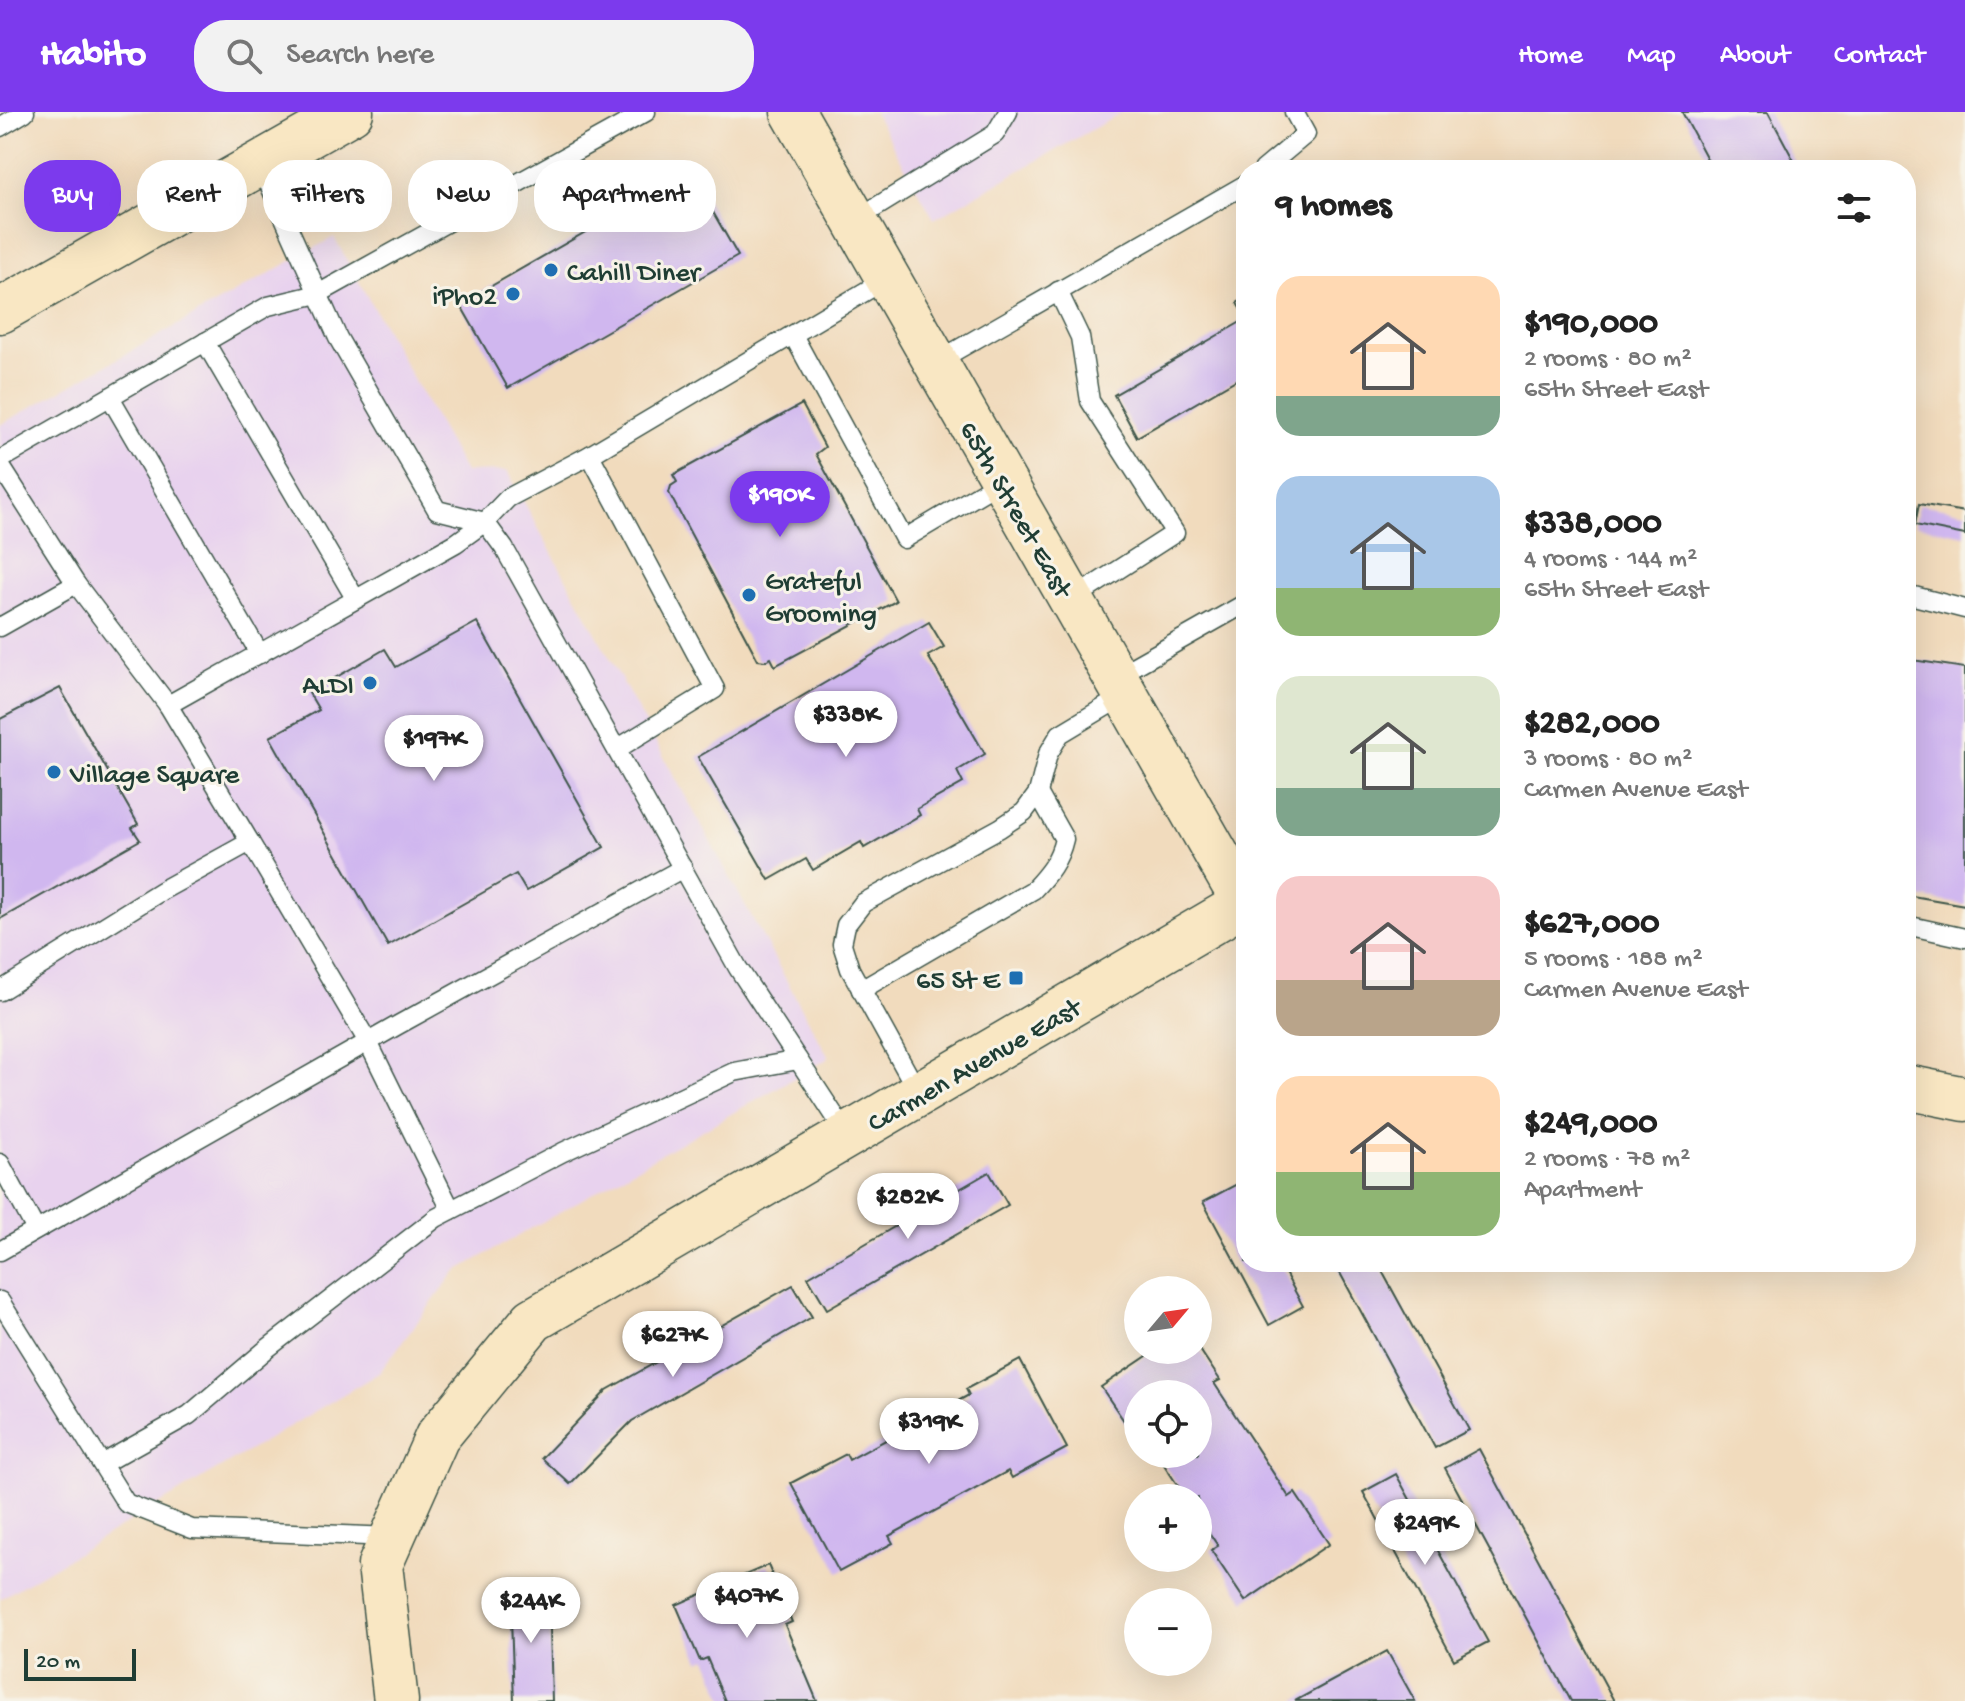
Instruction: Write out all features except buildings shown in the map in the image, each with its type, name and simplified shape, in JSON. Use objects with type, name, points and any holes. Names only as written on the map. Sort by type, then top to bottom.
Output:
[{"type":"street","name":"65th Street East","points":[[793,112],[1236,889]]},
{"type":"street","points":[[0,311],[260,164],[334,116]]},
{"type":"street","name":"Carmen Avenue East","points":[[396,1701],[380,1565],[437,1437],[533,1320],[1236,910]]},
{"type":"street","points":[[1916,1089],[1965,1099]]},
{"type":"lane","points":[[0,127],[25,112]]},
{"type":"lane","points":[[451,1210],[368,1042],[168,705],[76,584],[0,462],[268,306],[318,294],[646,112]]},
{"type":"lane","points":[[855,220],[995,134],[1008,112]]},
{"type":"lane","points":[[1275,160],[1306,134],[1294,112]]},
{"type":"lane","points":[[260,164],[338,338],[437,510],[485,522],[504,548],[738,968],[848,1136]]},
{"type":"lane","points":[[935,362],[1236,190]]},
{"type":"lane","points":[[168,705],[456,543],[485,522],[508,498],[590,455],[888,278]]},
{"type":"lane","points":[[1058,291],[1080,337],[1090,401],[1175,533],[1071,600]]},
{"type":"lane","points":[[793,335],[904,539],[1003,480]]},
{"type":"lane","points":[[205,342],[355,598]]},
{"type":"lane","points":[[110,397],[260,654]]},
{"type":"lane","points":[[590,455],[715,689],[617,749]]},
{"type":"lane","points":[[0,627],[76,584]]},
{"type":"lane","points":[[1916,597],[1965,609]]},
{"type":"lane","points":[[919,1094],[861,990],[842,944],[846,925],[863,903],[1024,812],[1038,793],[1048,754],[1060,734],[1120,686],[1236,610]]},
{"type":"lane","points":[[861,990],[1033,890],[1050,872],[1064,839],[1038,793]]},
{"type":"lane","points":[[0,991],[161,891],[250,842]]},
{"type":"lane","points":[[0,1251],[683,868]]},
{"type":"lane","points":[[1916,927],[1965,938]]},
{"type":"lane","points":[[102,1464],[189,1415],[436,1218],[563,1152],[734,1072],[798,1060]]},
{"type":"lane","points":[[0,1163],[36,1230]]},
{"type":"lane","points":[[0,1301],[126,1503],[192,1529],[392,1537]]},
{"type":"shaded area","points":[[874,112],[1123,112],[934,219]]},
{"type":"shaded area","points":[[334,237],[465,472],[507,471],[829,1058],[455,1272],[379,1373],[0,1599],[0,425]]},
{"type":"place","name":"Cahill Diner","points":[[551,270]]},
{"type":"place","name":"iPho2","points":[[513,294]]},
{"type":"place","name":"Grateful Grooming","points":[[749,595]]},
{"type":"place","name":"ALDI","points":[[370,683]]},
{"type":"place","name":"Village Square","points":[[54,772]]},
{"type":"place","name":"65 St E","points":[[1016,978]]}]
